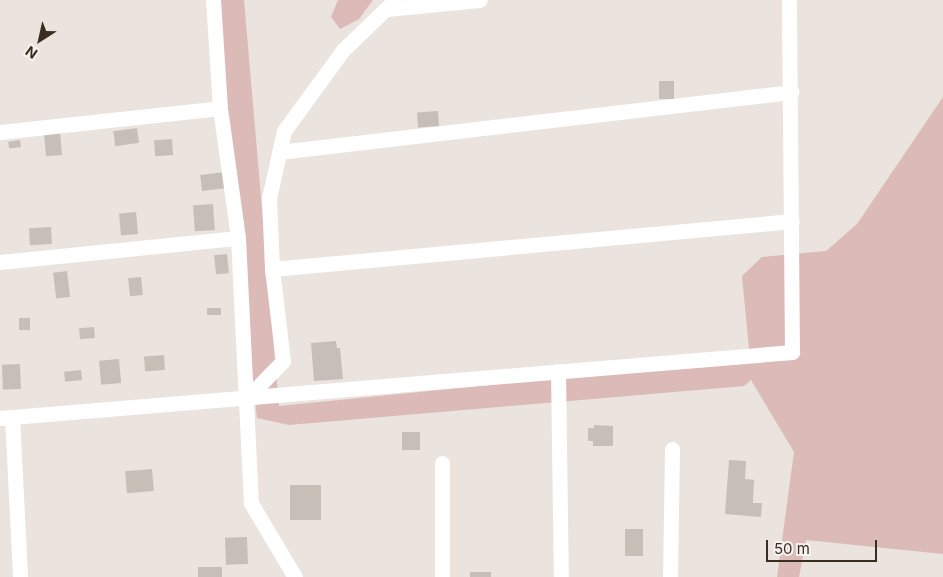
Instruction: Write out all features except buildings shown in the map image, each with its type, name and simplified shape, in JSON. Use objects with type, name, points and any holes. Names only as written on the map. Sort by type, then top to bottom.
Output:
[{"type":"street","points":[[213,0],[220,108],[238,238],[245,400],[252,503],[296,577]]},
{"type":"street","points":[[245,400],[283,361],[272,269],[269,198],[284,132],[304,108],[343,50],[391,4],[480,0]]},
{"type":"street","points":[[20,577],[6,418],[245,400],[558,371],[792,352],[789,0]]},
{"type":"street","points":[[279,152],[791,92]]},
{"type":"street","points":[[0,132],[220,108]]},
{"type":"street","points":[[272,269],[792,221]]},
{"type":"street","points":[[0,262],[238,238]]},
{"type":"street","points":[[558,371],[561,577]]},
{"type":"street","points":[[670,577],[672,449]]},
{"type":"street","points":[[442,463],[442,577]]},
{"type":"shaded area","points":[[209,0],[244,0],[279,406],[750,359],[742,276],[762,257],[826,251],[857,224],[943,97],[943,554],[806,540],[799,577],[777,577],[794,452],[751,380],[744,386],[289,425],[257,418]]},
{"type":"shaded area","points":[[338,0],[373,0],[359,19],[340,29],[331,17]]}]
